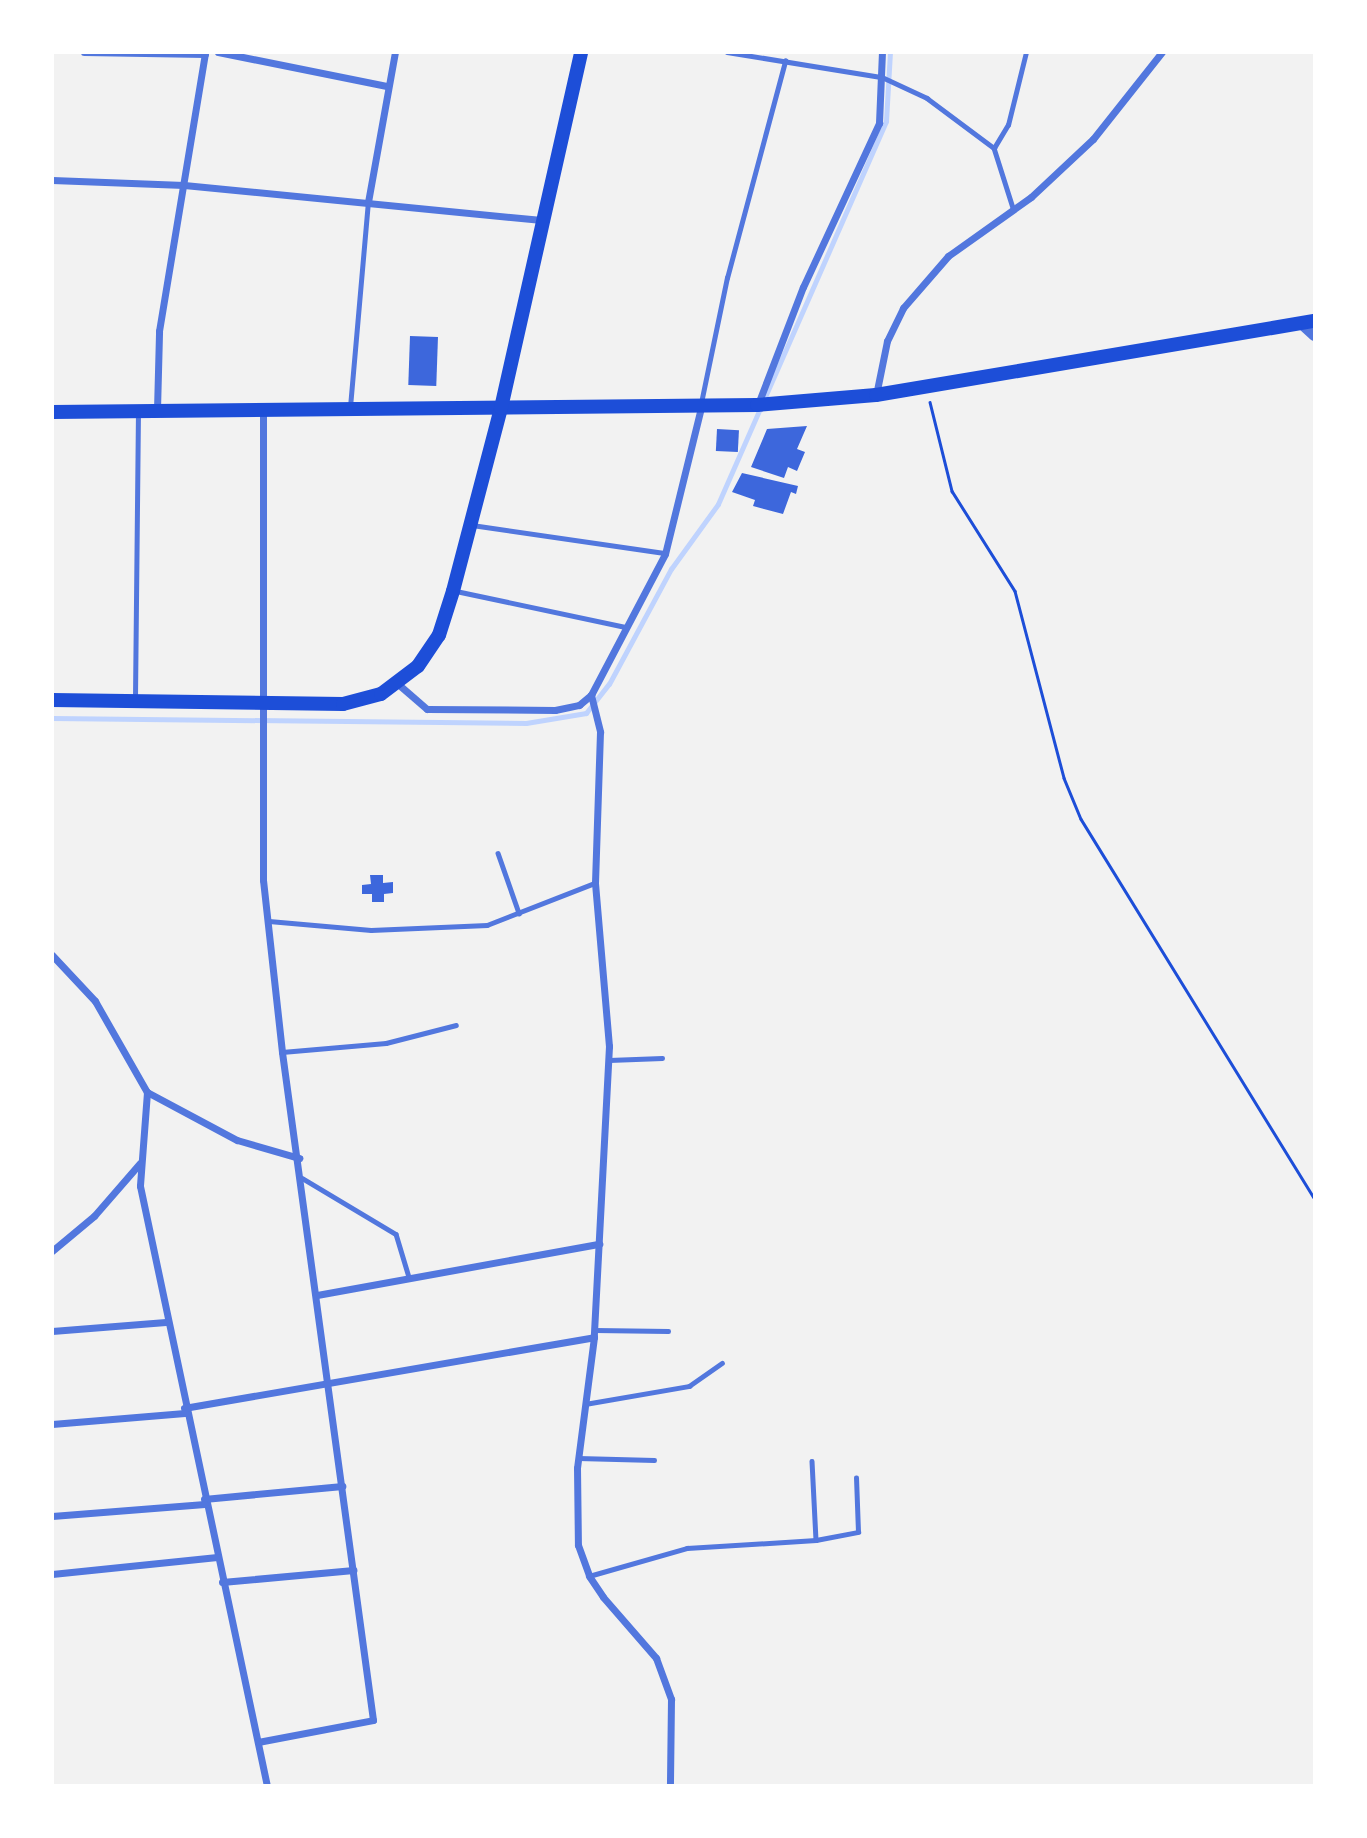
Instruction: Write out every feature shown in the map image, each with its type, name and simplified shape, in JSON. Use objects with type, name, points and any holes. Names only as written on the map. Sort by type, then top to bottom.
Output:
[{"type":"main road","points":[[52,700],[343,704],[398,684],[429,652],[453,591],[501,408],[581,52]]},
{"type":"main road","points":[[52,412],[757,405],[876,395],[1307,322]]},
{"type":"street","points":[[84,52],[205,53],[159,331],[156,410]]},
{"type":"street","points":[[218,52],[387,86]]},
{"type":"street","points":[[368,202],[387,86],[396,52]]},
{"type":"street","points":[[757,405],[803,287],[874,136],[882,77],[882,52]]},
{"type":"street","points":[[876,395],[887,341],[903,308],[948,256],[1013,208],[1093,139],[1162,52]]},
{"type":"street","points":[[52,180],[184,185],[544,220]]},
{"type":"street","points":[[1307,322],[1314,336]]},
{"type":"street","points":[[398,684],[426,709],[555,710],[579,705],[591,695],[665,554],[701,407]]},
{"type":"street","points":[[258,1742],[373,1720],[302,1178],[282,1052],[264,880],[263,410]]},
{"type":"street","points":[[591,695],[600,757],[595,883],[609,1060],[594,1333],[578,1458],[578,1545],[589,1576],[656,1658],[671,1699],[670,1786]]},
{"type":"street","points":[[52,955],[95,1001],[146,1092],[237,1140],[299,1158]]},
{"type":"street","points":[[146,1092],[140,1186],[184,1410],[267,1786]]},
{"type":"street","points":[[52,1251],[94,1216],[140,1163]]},
{"type":"street","points":[[317,1295],[599,1244]]},
{"type":"street","points":[[52,1332],[166,1322]]},
{"type":"street","points":[[52,1424],[184,1410],[594,1333]]},
{"type":"street","points":[[52,1516],[342,1486]]},
{"type":"street","points":[[52,1574],[217,1557]]},
{"type":"street","points":[[222,1582],[353,1570]]},
{"type":"lane","points":[[727,52],[882,77],[927,97],[994,148],[1013,208]]},
{"type":"lane","points":[[994,148],[1008,125],[1026,52]]},
{"type":"lane","points":[[701,407],[730,265],[785,61]]},
{"type":"lane","points":[[349,409],[368,202]]},
{"type":"lane","points":[[135,702],[138,411]]},
{"type":"lane","points":[[471,524],[665,554]]},
{"type":"lane","points":[[453,591],[626,627]]},
{"type":"lane","points":[[498,853],[519,913]]},
{"type":"lane","points":[[269,921],[411,930],[487,925],[595,883]]},
{"type":"lane","points":[[282,1052],[386,1043],[456,1025]]},
{"type":"lane","points":[[609,1060],[662,1058]]},
{"type":"lane","points":[[302,1178],[396,1234],[409,1277]]},
{"type":"lane","points":[[594,1333],[668,1331]]},
{"type":"lane","points":[[585,1404],[689,1386],[723,1363]]},
{"type":"lane","points":[[578,1458],[654,1460]]},
{"type":"lane","points":[[812,1461],[816,1540]]},
{"type":"lane","points":[[589,1576],[687,1548],[816,1540],[858,1532],[856,1478]]},
{"type":"path","points":[[927,386],[952,491],[1015,591],[1063,778],[1081,819],[1314,1197]]},
{"type":"building","points":[[410,336],[438,337],[436,386],[408,385]]},
{"type":"building","points":[[807,426],[797,449],[805,452],[797,471],[788,467],[784,478],[751,467],[767,429]]},
{"type":"building","points":[[717,429],[739,430],[738,452],[716,451]]},
{"type":"building","points":[[742,473],[798,486],[796,494],[791,492],[783,514],[753,506],[755,500],[732,492]]},
{"type":"building","points":[[370,875],[383,875],[383,883],[393,882],[393,893],[384,894],[384,902],[372,902],[372,894],[362,894],[362,885],[371,884]]},
{"type":"waterway","points":[[52,718],[526,723],[586,713],[609,684],[671,569],[718,504],[886,121],[890,52]]}]
